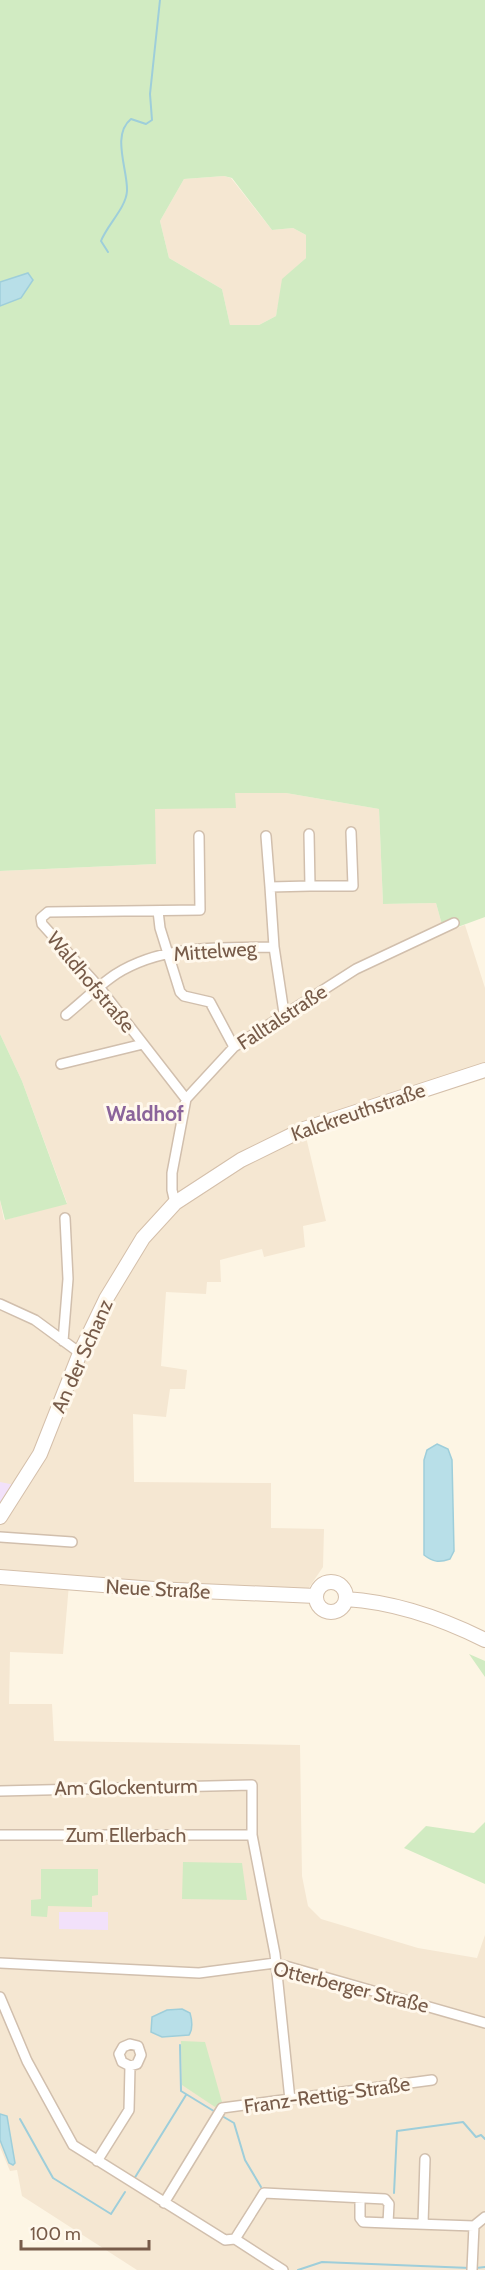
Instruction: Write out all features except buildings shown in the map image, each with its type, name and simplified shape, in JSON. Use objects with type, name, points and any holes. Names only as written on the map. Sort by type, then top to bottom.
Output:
[{"type":"street","points":[[270,887],[353,885],[351,832]]},
{"type":"street","points":[[309,834],[310,886]]},
{"type":"street","points":[[198,836],[200,910],[158,911],[180,992],[184,996],[210,1002],[234,1047]]},
{"type":"street","points":[[266,836],[274,947],[284,1013]]},
{"type":"street","name":"Waldhofstraße","points":[[158,911],[48,912],[41,918],[42,924],[99,987],[186,1099]]},
{"type":"street","name":"Falltalstraße","points":[[186,1099],[234,1047],[284,1013],[382,955],[454,923]]},
{"type":"street","name":"Mittelweg","points":[[66,1015],[117,974],[146,959],[188,949],[274,947]]},
{"type":"street","name":"Waldhofstraße","points":[[61,1064],[143,1044]]},
{"type":"street","name":"Kalckreuthstraße","points":[[175,1203],[241,1160],[304,1129],[485,1070]]},
{"type":"street","points":[[175,1203],[171,1190],[172,1173],[186,1099]]},
{"type":"street","name":"An der Schanz","points":[[0,1517],[40,1454],[80,1353],[106,1299],[136,1248],[175,1203]]},
{"type":"street","points":[[63,1341],[68,1279],[65,1218]]},
{"type":"street","points":[[0,1304],[35,1320],[80,1353]]},
{"type":"street","points":[[0,1537],[72,1542]]},
{"type":"street","name":"Neue Straße","points":[[0,1577],[154,1589],[315,1596],[320,1586],[332,1582],[341,1586],[346,1599]]},
{"type":"street","points":[[315,1596],[320,1608],[328,1612],[342,1608],[346,1599],[390,1604],[428,1615],[485,1640]]},
{"type":"street","name":"Am Glockenturm","points":[[0,1791],[252,1785],[252,1835]]},
{"type":"street","name":"Zum Ellerbach","points":[[0,1835],[252,1835]]},
{"type":"street","points":[[252,1835],[274,1963],[290,2100]]},
{"type":"street","name":"Otterberger Straße","points":[[0,1963],[199,1973],[274,1963],[485,2023]]},
{"type":"street","points":[[0,1997],[27,2061],[73,2145],[225,2240],[235,2238],[283,2270]]},
{"type":"street","points":[[98,2161],[129,2110],[130,2066]]},
{"type":"street","name":"Franz-Rettig-Straße","points":[[164,2203],[222,2108],[432,2080]]},
{"type":"street","points":[[423,2224],[425,2159]]},
{"type":"street","points":[[235,2238],[264,2193],[385,2199],[389,2204],[388,2223]]},
{"type":"street","points":[[360,2198],[360,2218],[363,2222],[474,2226],[485,2217]]},
{"type":"street","points":[[472,2266],[474,2226]]},
{"type":"shaded area","points":[[224,176],[231,178],[272,230],[293,228],[306,235],[306,258],[283,279],[276,316],[259,325],[230,325],[222,289],[169,258],[160,221],[184,179]]},
{"type":"shaded area","points":[[235,793],[286,793],[379,809],[383,904],[436,903],[444,932],[465,925],[485,988],[485,1077],[306,1137],[326,1221],[303,1226],[305,1247],[264,1257],[262,1249],[220,1260],[221,1282],[207,1282],[206,1294],[166,1292],[161,1366],[187,1370],[185,1389],[170,1389],[166,1417],[133,1414],[134,1482],[271,1483],[271,1528],[324,1529],[323,1567],[304,1595],[69,1584],[63,1654],[10,1652],[9,1704],[52,1704],[54,1741],[300,1745],[302,1876],[308,1906],[321,1919],[418,1948],[477,1958],[485,1935],[485,2270],[137,2270],[22,2196],[17,2170],[10,2171],[0,2147],[0,1200],[4,1220],[67,1203],[22,1081],[0,1034],[0,871],[156,864],[154,808],[235,808]]},
{"type":"shaded area","points":[[0,1482],[15,1485],[0,1507]]},
{"type":"shaded area","points":[[59,1912],[108,1912],[108,1930],[59,1929]]},
{"type":"green space","points":[[0,0],[485,0],[485,917],[444,932],[436,903],[383,904],[379,809],[286,793],[235,793],[236,808],[155,809],[156,864],[0,871]],"holes":[[[224,176],[232,178],[272,230],[293,228],[306,235],[306,258],[282,279],[276,316],[259,325],[230,325],[222,289],[169,258],[160,221],[184,179]]]},
{"type":"green space","points":[[0,1034],[22,1081],[67,1204],[5,1220],[0,1200]]},
{"type":"green space","points":[[469,1654],[485,1661],[485,1677]]},
{"type":"green space","points":[[485,1822],[485,1884],[404,1848],[426,1826],[474,1833]]},
{"type":"green space","points":[[183,1862],[242,1863],[247,1900],[182,1899]]},
{"type":"green space","points":[[41,1869],[98,1869],[98,1895],[92,1896],[92,1907],[48,1906],[47,1917],[31,1916],[31,1900],[41,1899]]},
{"type":"green space","points":[[181,2041],[205,2042],[222,2102],[215,2107],[182,2085]]},
{"type":"water","points":[[28,273],[33,280],[21,298],[0,306],[0,282]]},
{"type":"water","points":[[437,1444],[448,1449],[452,1460],[454,1551],[450,1559],[439,1561],[424,1555],[424,1460],[427,1450]]},
{"type":"water","points":[[182,2009],[190,2013],[192,2024],[189,2035],[162,2037],[151,2032],[152,2017],[167,2010]]},
{"type":"water","points":[[0,2114],[7,2116],[15,2163],[13,2165],[9,2163],[0,2140]]},
{"type":"waterway","points":[[108,252],[101,241],[120,210],[127,191],[122,134],[131,119],[146,124],[152,120],[150,94],[160,0]]},
{"type":"waterway","points":[[180,2045],[181,2091],[217,2113]]},
{"type":"waterway","points":[[134,2179],[186,2095]]},
{"type":"waterway","points":[[222,2116],[234,2123],[245,2160],[261,2187]]},
{"type":"waterway","points":[[20,2119],[53,2178],[111,2214],[125,2192]]},
{"type":"waterway","points":[[394,2193],[397,2131],[463,2122],[476,2137],[481,2135],[485,2139]]},
{"type":"waterway","points":[[298,2270],[322,2262],[470,2268]]},
{"type":"waterway","points":[[476,2268],[485,2267]]},
{"type":"district","name":"Waldhof","points":[[145,1114]]}]
